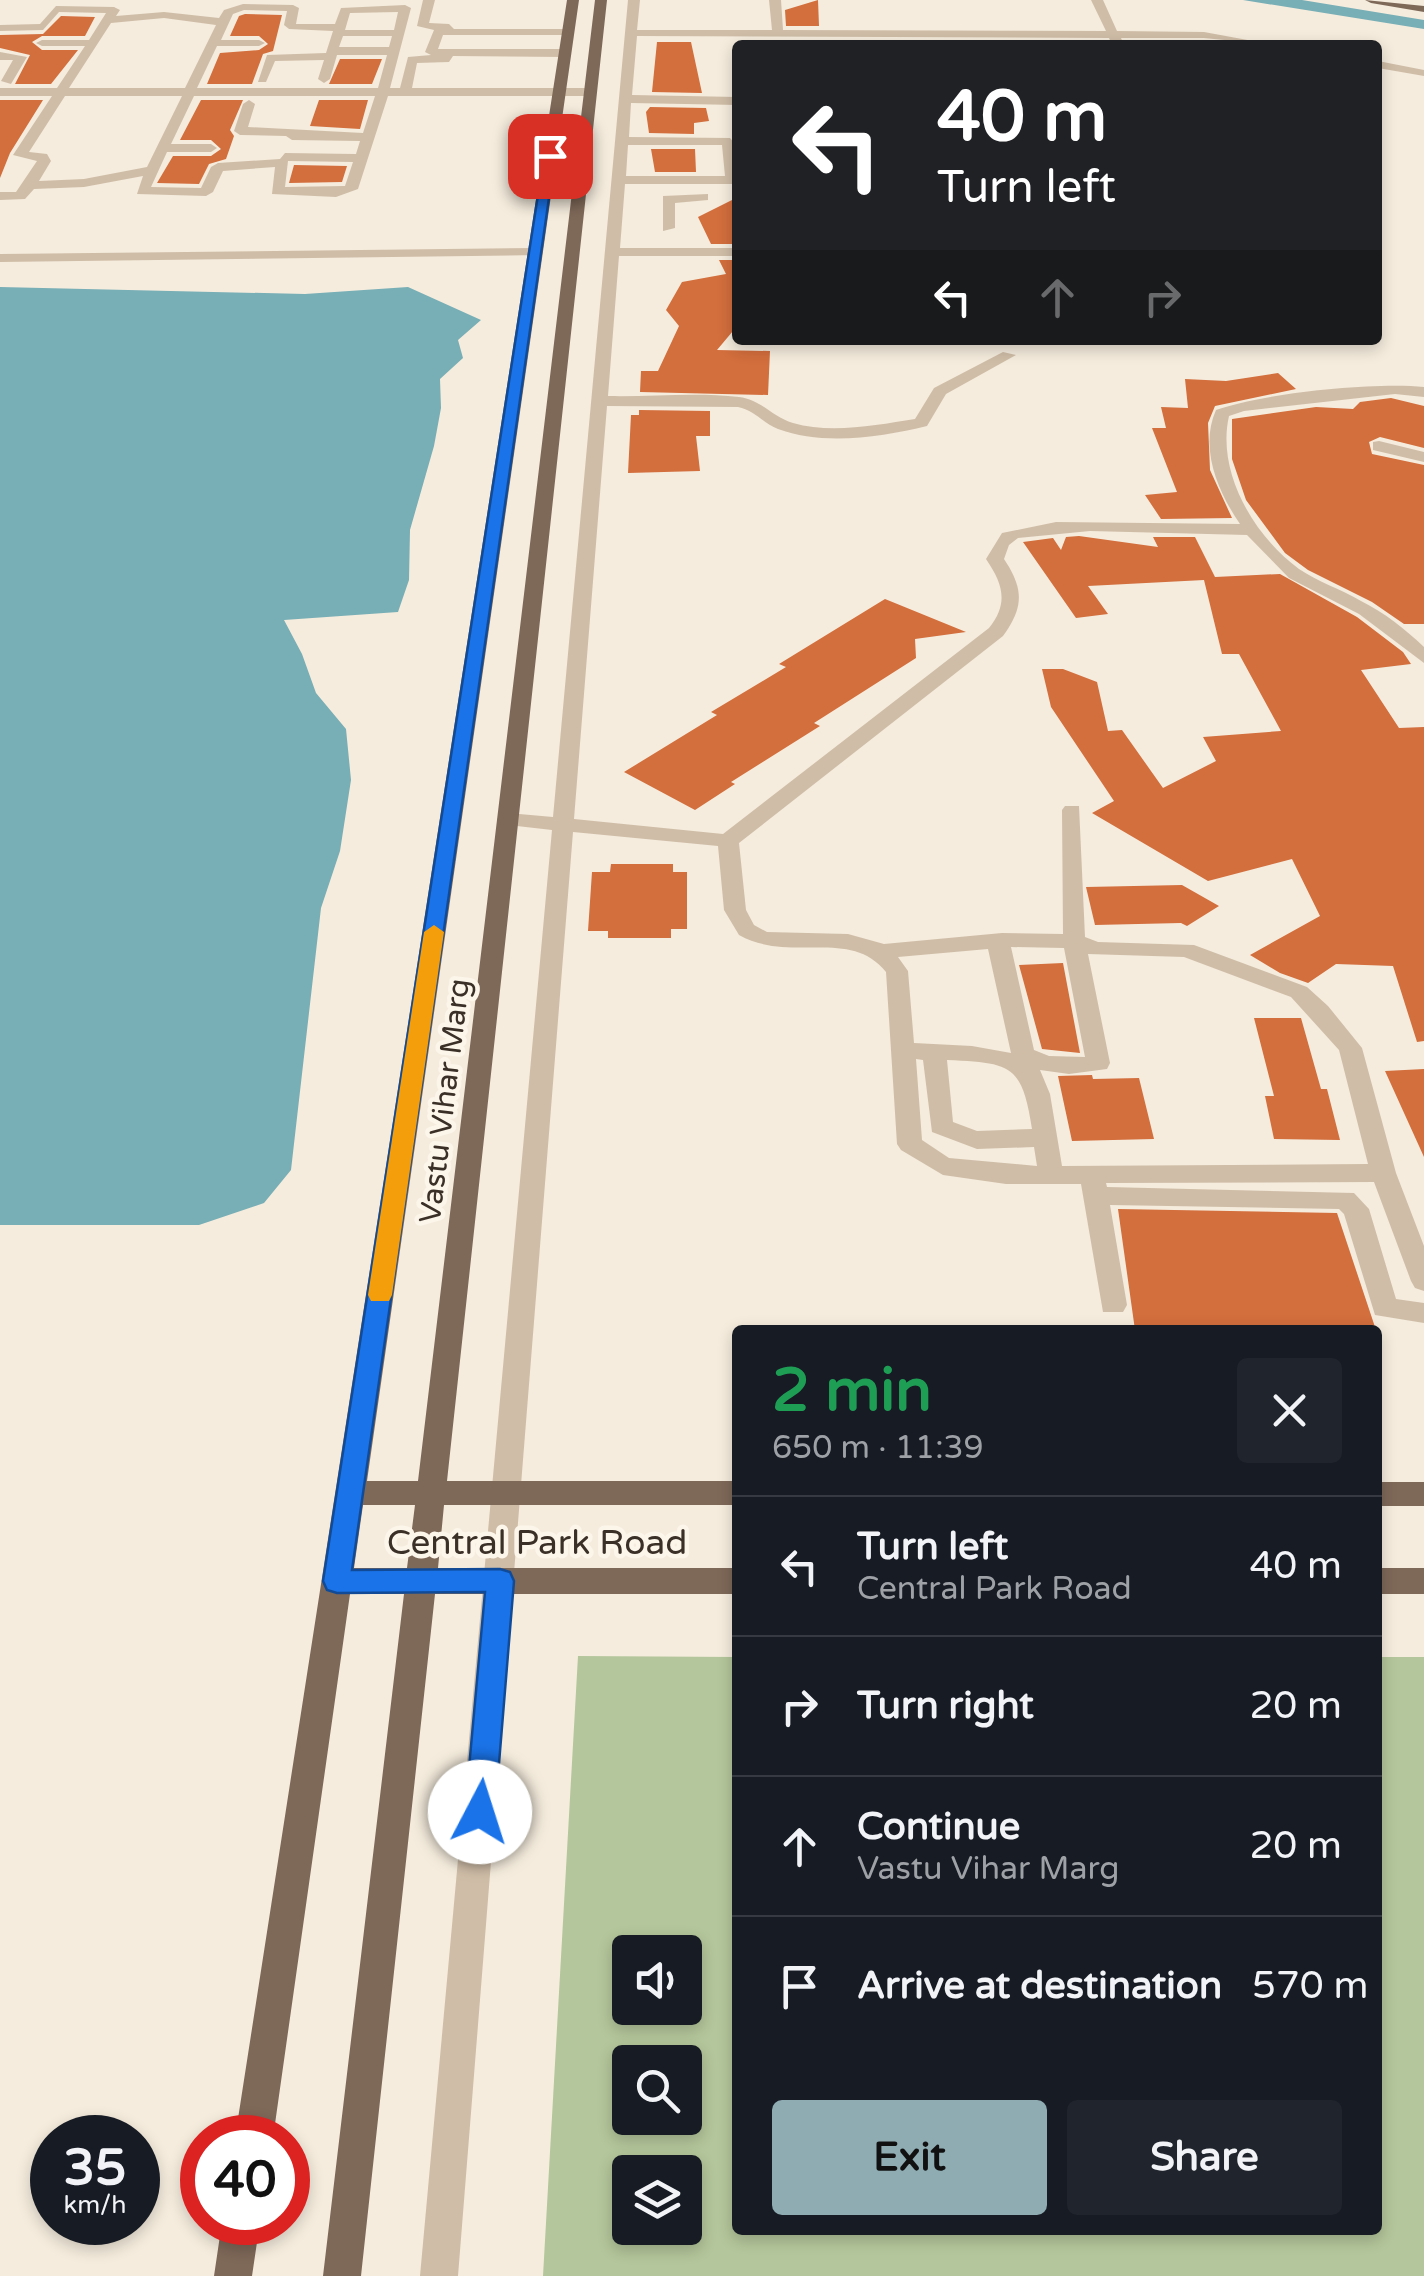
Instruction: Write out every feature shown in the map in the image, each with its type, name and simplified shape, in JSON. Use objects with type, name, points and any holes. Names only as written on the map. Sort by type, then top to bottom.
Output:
[{"type":"main road","name":"Vastu Vihar Marg","points":[[257,2115],[573,0]]},
{"type":"main road","name":"Vastu Vihar Marg","points":[[342,2276],[602,0]]},
{"type":"main road","points":[[1370,0],[1424,9]]},
{"type":"main road","name":"Central Park Road","points":[[350,1493],[732,1494]]},
{"type":"main road","points":[[1382,1494],[1424,1494]]},
{"type":"main road","name":"Central Park Road","points":[[337,1581],[732,1581]]},
{"type":"main road","points":[[1382,1581],[1424,1581]]},
{"type":"main road","points":[[233,2276],[238,2245]]},
{"type":"street","points":[[429,0],[424,27],[566,42]]},
{"type":"street","points":[[439,2276],[598,401],[617,240],[617,180],[634,0]]},
{"type":"street","points":[[775,0],[778,34]]},
{"type":"street","points":[[1097,0],[1116,40]]},
{"type":"street","points":[[295,129],[277,191],[336,193],[351,189],[407,10],[396,6],[349,8],[338,30],[324,79]]},
{"type":"street","points":[[0,28],[41,27],[52,10],[59,8],[114,10],[20,155]]},
{"type":"street","points":[[361,158],[223,164],[208,190],[201,193],[143,193],[223,22],[234,8],[295,9],[290,25],[293,28],[400,33]]},
{"type":"street","points":[[108,20],[164,15],[223,22]]},
{"type":"street","points":[[438,32],[566,42],[431,52],[438,32]]},
{"type":"street","points":[[630,33],[778,34],[835,40]]},
{"type":"street","points":[[922,40],[1204,36],[1233,40]]},
{"type":"street","points":[[42,43],[95,42]]},
{"type":"street","points":[[405,92],[413,59],[566,42]]},
{"type":"street","points":[[214,43],[259,43]]},
{"type":"street","points":[[262,79],[271,58],[395,52]]},
{"type":"street","points":[[0,56],[21,57],[2,85],[64,92],[590,92]]},
{"type":"street","points":[[1382,66],[1421,73]]},
{"type":"street","points":[[191,92],[262,79],[324,79],[383,91]]},
{"type":"street","points":[[191,92],[249,104],[383,91]]},
{"type":"street","points":[[0,104],[64,92]]},
{"type":"street","points":[[624,99],[732,101]]},
{"type":"street","points":[[249,104],[240,131],[295,129],[368,137]]},
{"type":"street","points":[[623,137],[732,129]]},
{"type":"street","points":[[623,137],[725,141],[730,145],[732,159]]},
{"type":"street","points":[[163,148],[211,148]]},
{"type":"street","points":[[0,156],[42,157],[44,161],[20,196],[0,196]]},
{"type":"street","points":[[30,185],[84,182],[152,170]]},
{"type":"street","points":[[617,180],[732,180]]},
{"type":"street","points":[[688,235],[662,232],[668,199],[722,197]]},
{"type":"street","points":[[617,240],[732,251]]},
{"type":"street","points":[[0,258],[535,252]]},
{"type":"street","points":[[598,401],[738,402],[756,406],[763,417],[787,426],[870,432],[921,423],[940,392],[1008,356]]},
{"type":"street","points":[[1424,392],[1395,390],[1240,406],[1222,414],[1214,431],[1228,488],[1255,530],[1289,570],[1361,608],[1398,632],[1424,657]]},
{"type":"street","points":[[1379,446],[1424,457]]},
{"type":"street","points":[[508,819],[728,840],[996,632],[1010,614],[1013,598],[1009,579],[995,559],[998,546],[1014,533],[1066,527],[1255,530]]},
{"type":"street","points":[[998,940],[1022,1054],[1031,1060],[1077,1066],[1098,1063],[1074,941],[1072,810]]},
{"type":"street","points":[[728,840],[736,916],[746,931],[766,940],[862,942],[882,951],[897,971],[910,1144],[943,1166],[1006,1175],[1052,1176],[1094,1185],[1345,1200],[1356,1209],[1386,1308],[1424,1313]]},
{"type":"street","points":[[882,951],[998,940],[1074,941],[1096,948],[1186,950],[1299,992],[1350,1048],[1383,1174],[1424,1282]]},
{"type":"street","points":[[903,1051],[984,1054],[1017,1064],[1032,1076],[1052,1176]]},
{"type":"street","points":[[934,1053],[941,1126],[957,1138],[973,1141],[1044,1137]]},
{"type":"street","points":[[1094,1185],[1383,1174]]},
{"type":"street","points":[[1094,1185],[1113,1305]]},
{"type":"green space","points":[[578,1656],[732,1657],[732,2235],[1382,2235],[1382,1657],[1424,1657],[1424,2276],[543,2276]]},
{"type":"water","points":[[1243,0],[1302,0],[1424,20],[1424,29]]},
{"type":"water","points":[[0,287],[305,294],[408,287],[481,320],[458,340],[463,358],[440,379],[441,408],[410,530],[409,580],[398,612],[284,620],[316,693],[346,729],[351,780],[340,851],[321,908],[291,1170],[264,1203],[199,1225],[0,1225]]},
{"type":"building","points":[[818,0],[819,26],[786,26],[785,10]]},
{"type":"building","points":[[282,15],[273,51],[263,54],[252,84],[207,84],[220,53],[259,50],[268,44],[259,36],[230,36],[239,16]]},
{"type":"building","points":[[61,16],[95,17],[85,36],[42,36],[32,42],[42,50],[78,50],[51,84],[15,84],[30,55],[0,48],[0,35],[43,34]]},
{"type":"building","points":[[657,42],[691,42],[702,93],[652,92]]},
{"type":"building","points":[[340,59],[382,59],[372,84],[329,84]]},
{"type":"building","points":[[0,100],[43,100],[10,153],[0,178]]},
{"type":"building","points":[[201,100],[243,100],[230,130],[234,136],[226,159],[209,164],[199,184],[157,183],[173,156],[211,156],[221,149],[211,140],[180,140]]},
{"type":"building","points":[[319,100],[368,100],[360,129],[310,126]]},
{"type":"building","points":[[650,107],[706,108],[709,121],[694,123],[694,134],[649,133],[646,112]]},
{"type":"building","points":[[651,149],[695,149],[696,172],[655,172]]},
{"type":"building","points":[[294,165],[347,166],[342,182],[289,183]]},
{"type":"building","points":[[732,200],[732,244],[711,244],[698,217]]},
{"type":"building","points":[[719,260],[732,260],[732,332],[717,350],[770,351],[768,395],[640,392],[641,371],[658,371],[679,326],[666,310],[682,282],[726,274]]},
{"type":"building","points":[[1278,373],[1296,389],[1215,406],[1208,423],[1210,470],[1232,518],[1161,519],[1145,495],[1177,492],[1152,428],[1166,428],[1161,407],[1188,408],[1185,379],[1226,381]]},
{"type":"building","points":[[1391,398],[1424,406],[1424,448],[1380,437],[1369,442],[1372,454],[1424,465],[1424,624],[1404,624],[1285,553],[1246,500],[1232,459],[1232,419],[1316,407],[1353,409],[1360,402]]},
{"type":"building","points":[[639,410],[710,411],[710,436],[696,436],[700,471],[628,473],[631,415],[639,415]]},
{"type":"building","points":[[1066,537],[1158,547],[1153,537],[1195,537],[1215,577],[1280,574],[1357,617],[1403,652],[1411,664],[1361,670],[1399,728],[1424,727],[1424,1041],[1417,1042],[1393,966],[1336,964],[1308,983],[1280,973],[1250,955],[1320,916],[1292,859],[1208,881],[1092,813],[1114,801],[1051,707],[1042,669],[1063,669],[1097,682],[1108,731],[1122,730],[1163,788],[1216,761],[1203,737],[1281,731],[1239,654],[1222,654],[1204,580],[1088,586],[1108,614],[1076,618],[1023,542],[1053,538],[1061,550]]},
{"type":"building","points":[[885,599],[966,632],[915,639],[916,658],[814,723],[820,726],[731,782],[735,784],[695,810],[624,772],[717,715],[711,712],[786,667],[779,664]]},
{"type":"building","points":[[611,864],[673,864],[673,872],[687,872],[687,929],[671,929],[671,938],[608,938],[608,931],[588,931],[592,872],[610,872]]},
{"type":"building","points":[[1182,885],[1219,906],[1187,926],[1095,925],[1086,887]]},
{"type":"building","points":[[1063,963],[1080,1053],[1042,1049],[1019,965]]},
{"type":"building","points":[[1254,1018],[1301,1018],[1321,1089],[1327,1089],[1340,1140],[1274,1139],[1265,1096],[1274,1096]]},
{"type":"building","points":[[1424,1069],[1424,1157],[1385,1071]]},
{"type":"building","points":[[1092,1075],[1093,1079],[1139,1078],[1154,1139],[1072,1141],[1058,1076]]},
{"type":"building","points":[[1118,1209],[1337,1213],[1374,1325],[1134,1325]]},
{"type":"slow traffic","points":[[380,1295],[434,932]]},
{"type":"route","points":[[480,1812],[500,1581],[337,1581],[550,156]]}]
